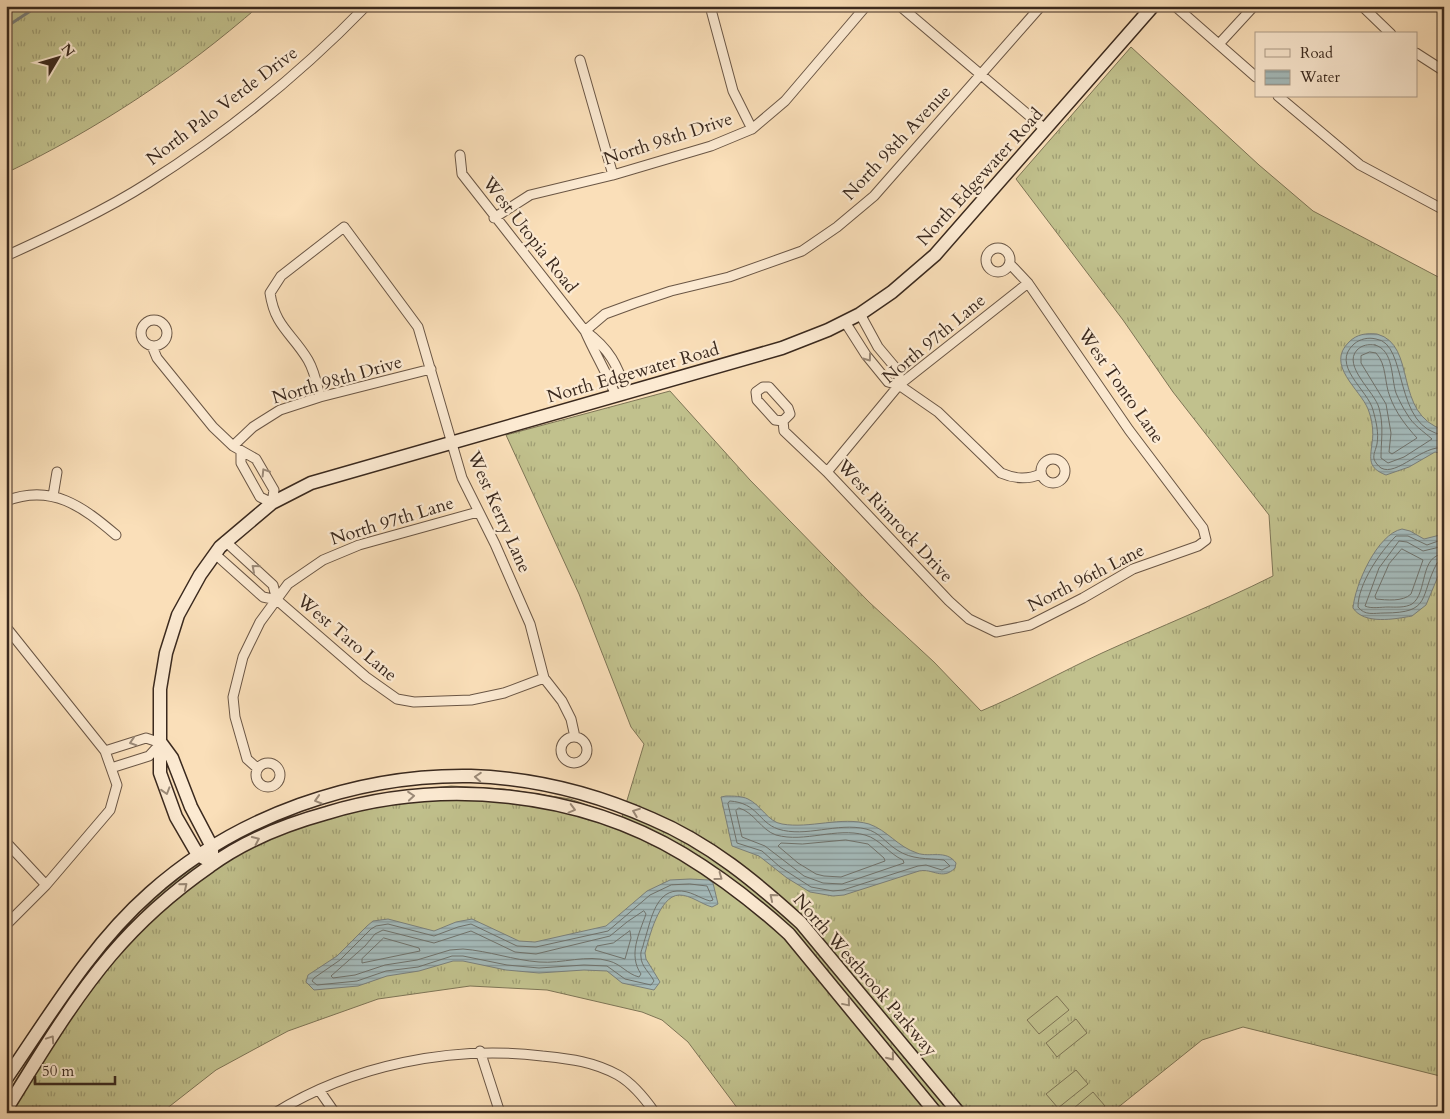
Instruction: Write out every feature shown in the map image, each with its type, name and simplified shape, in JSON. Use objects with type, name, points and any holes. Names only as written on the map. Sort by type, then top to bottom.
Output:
[{"type":"street","name":"North Palo Verde Drive","points":[[6,256],[147,184],[210,141],[330,43],[366,6]]},
{"type":"street","points":[[710,6],[733,91],[752,129]]},
{"type":"street","name":"North 98th Drive","points":[[494,218],[530,195],[613,175],[711,146],[752,129],[784,101],[866,6]]},
{"type":"street","points":[[900,6],[1046,130]]},
{"type":"street","name":"North 98th Avenue","points":[[585,331],[605,314],[671,291],[729,277],[802,251],[837,227],[874,196],[1041,6]]},
{"type":"street","name":"North Edgewater Road","points":[[198,855],[169,800],[160,773],[160,689],[166,654],[178,615],[200,575],[225,541],[272,503],[311,483],[782,348],[860,314],[892,292],[936,256],[1153,6]]},
{"type":"street","points":[[1174,6],[1255,75]]},
{"type":"street","points":[[1220,44],[1254,6]]},
{"type":"street","points":[[1362,6],[1389,32]]},
{"type":"street","points":[[1418,53],[1444,71]]},
{"type":"street","points":[[580,60],[613,175]]},
{"type":"street","points":[[1280,98],[1360,165],[1444,210]]},
{"type":"street","name":"West Utopia Road","points":[[460,155],[462,174],[494,218],[585,331],[593,350],[622,394]]},
{"type":"street","name":"West Kerry Lane","points":[[320,398],[313,370],[307,358],[276,320],[270,293],[274,283],[281,276],[344,227],[418,328],[462,478],[496,544],[530,624],[544,678],[562,701],[572,719],[575,737]]},
{"type":"street","name":"West Tonto Lane","points":[[1010,264],[1028,283],[1129,430],[1203,528]]},
{"type":"street","name":"North 97th Lane","points":[[827,472],[899,385],[1028,283]]},
{"type":"street","points":[[860,314],[878,347],[899,372],[899,385]]},
{"type":"street","points":[[845,322],[876,368],[888,382],[899,385],[938,412],[1001,473],[1012,477],[1030,479],[1041,474]]},
{"type":"street","points":[[152,346],[157,358],[186,397],[212,427],[232,446],[256,459],[274,490],[272,503],[260,497],[241,463],[241,451]]},
{"type":"street","name":"North 98th Drive","points":[[232,446],[253,427],[280,410],[431,370]]},
{"type":"street","name":"West Rimrock Drive","points":[[783,421],[784,431],[827,472],[949,601],[970,619],[996,632]]},
{"type":"street","points":[[53,496],[58,472]]},
{"type":"street","points":[[6,501],[32,496],[53,496],[86,510],[116,535]]},
{"type":"street","name":"North 97th Lane","points":[[257,768],[247,759],[235,717],[233,697],[242,657],[260,622],[288,584],[323,560],[359,545],[478,512]]},
{"type":"street","name":"North 96th Lane","points":[[996,632],[1030,625],[1084,598],[1133,569],[1198,546],[1206,540],[1203,528]]},
{"type":"street","name":"West Taro Lane","points":[[225,541],[273,585],[277,600]]},
{"type":"street","name":"West Taro Lane","points":[[215,554],[263,597],[277,600],[366,678],[397,699],[414,702],[471,700],[504,693],[544,678]]},
{"type":"street","points":[[6,627],[105,751],[116,785],[110,810],[46,885],[6,924]]},
{"type":"street","points":[[105,751],[146,738],[161,744],[172,758],[190,807],[212,847],[213,863]]},
{"type":"street","points":[[111,768],[149,756],[161,744]]},
{"type":"street","name":"North Westbrook Parkway","points":[[6,1079],[102,942],[148,894],[198,855],[262,819],[305,804],[369,786],[429,778],[472,776],[560,788],[597,798],[654,819],[722,858],[775,898],[801,922],[959,1113]]},
{"type":"street","name":"North Westbrook Parkway","points":[[6,1110],[64,1020],[111,955],[156,910],[213,863],[273,832],[312,817],[370,802],[406,796],[472,793],[556,805],[592,814],[647,835],[713,872],[764,911],[789,934],[936,1113]]},
{"type":"street","points":[[6,842],[46,885]]},
{"type":"street","points":[[198,855],[213,863]]},
{"type":"street","points":[[862,1022],[876,1011]]},
{"type":"street","points":[[480,1051],[500,1113]]},
{"type":"street","points":[[275,1113],[319,1090],[389,1065],[480,1051],[513,1052],[585,1061],[620,1076],[648,1103],[655,1113]]},
{"type":"street","points":[[319,1090],[335,1113]]},
{"type":"green space","points":[[6,6],[259,6],[200,54],[138,98],[74,138],[6,173]]},
{"type":"green space","points":[[1131,47],[1259,165],[1313,211],[1444,280],[1444,1077],[1243,1027],[1202,1040],[1111,1113],[741,1113],[688,1042],[662,1020],[642,1012],[547,990],[470,986],[378,999],[288,1031],[216,1070],[161,1113],[6,1113],[6,1096],[72,993],[126,929],[156,897],[208,855],[281,822],[365,797],[451,786],[504,789],[570,799],[622,817],[644,744],[631,727],[579,594],[506,435],[670,391],[750,480],[869,602],[934,662],[981,711],[1102,653],[1273,576],[1269,515],[1173,392],[1123,320],[1016,179]]},
{"type":"green space","points":[[1057,996],[1069,1010],[1039,1034],[1027,1020]]},
{"type":"green space","points":[[1076,1019],[1087,1033],[1057,1057],[1046,1043]]},
{"type":"green space","points":[[1076,1070],[1088,1084],[1058,1108],[1046,1094]]},
{"type":"green space","points":[[1093,1092],[1105,1106],[1097,1113],[1068,1113]]},
{"type":"water","points":[[1377,334],[1390,341],[1397,351],[1417,410],[1428,422],[1444,430],[1444,454],[1435,452],[1409,467],[1386,475],[1373,466],[1371,454],[1373,439],[1372,421],[1364,401],[1346,377],[1341,359],[1343,351],[1352,339],[1362,335]]},
{"type":"water","points":[[1402,529],[1424,539],[1444,534],[1444,562],[1426,605],[1412,616],[1380,620],[1364,617],[1353,608],[1363,574],[1376,550],[1384,540]]},
{"type":"water","points":[[721,797],[748,799],[777,823],[782,824],[803,825],[848,821],[869,824],[917,853],[948,856],[956,863],[955,868],[946,874],[919,871],[844,895],[833,896],[810,892],[787,878],[759,856],[732,846]]},
{"type":"water","points":[[670,880],[709,880],[713,883],[718,904],[712,907],[688,896],[679,895],[672,897],[666,902],[656,919],[645,953],[646,959],[660,982],[654,990],[622,983],[607,971],[584,970],[539,973],[506,970],[463,961],[453,961],[419,971],[387,976],[358,986],[314,990],[306,982],[308,975],[337,956],[373,921],[388,919],[434,931],[456,922],[472,919],[519,941],[535,942],[606,926],[647,891]]},
{"type":"waterway","points":[[6,27],[38,6]]}]
